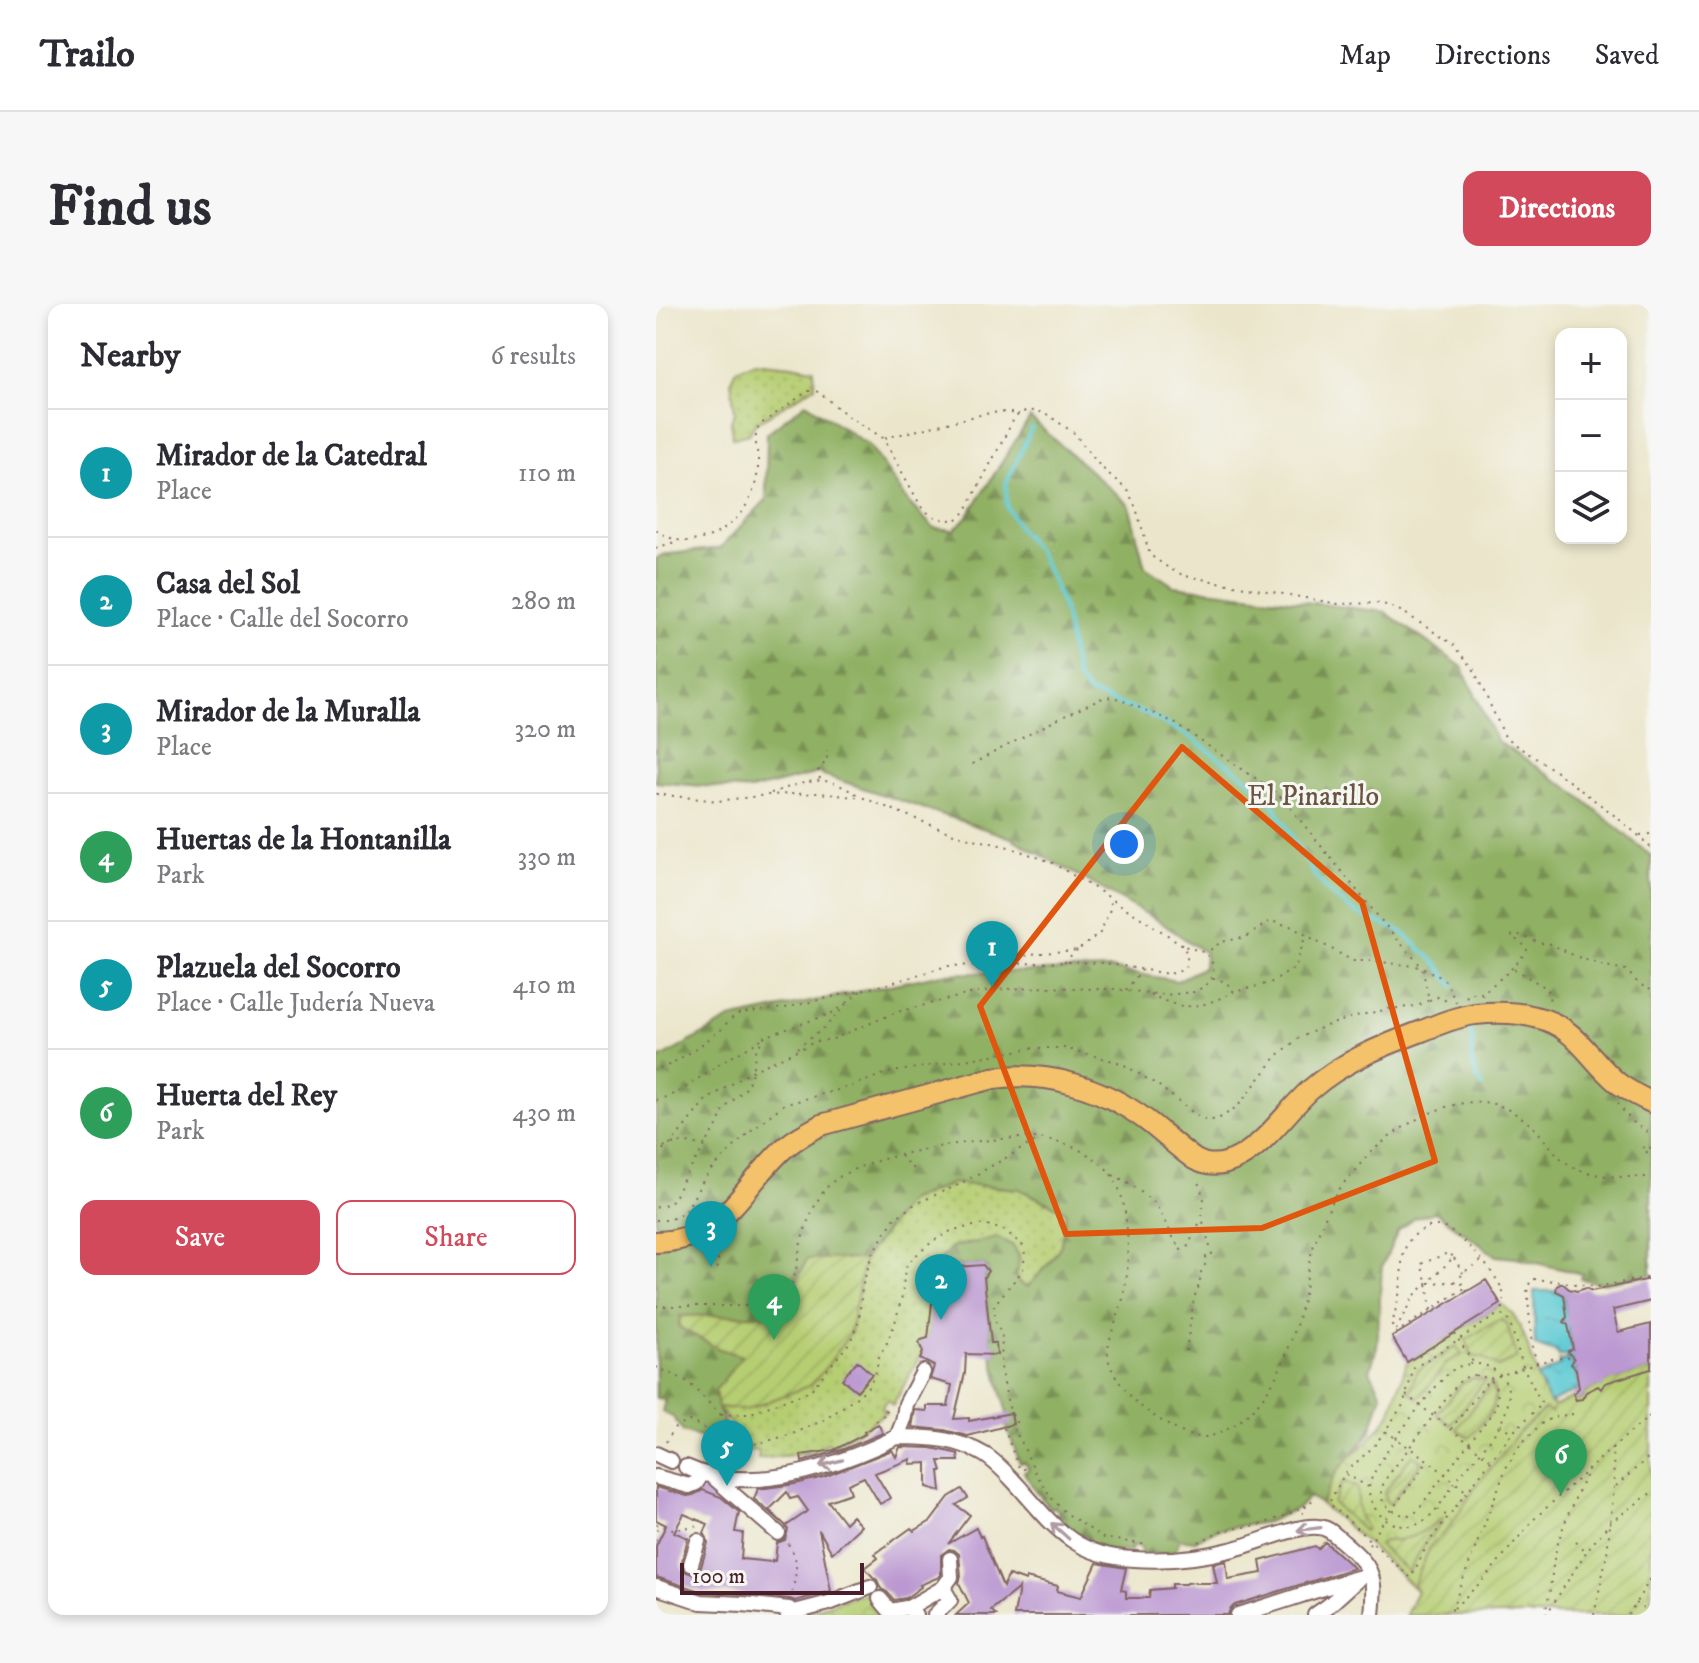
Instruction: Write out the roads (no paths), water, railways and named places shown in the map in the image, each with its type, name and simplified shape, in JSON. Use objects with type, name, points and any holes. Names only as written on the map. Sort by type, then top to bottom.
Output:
[{"type":"main road","points":[[656,1242],[693,1236],[714,1224],[780,1152],[821,1125],[993,1078],[1046,1078],[1083,1087],[1130,1109],[1199,1162],[1229,1163],[1250,1150],[1337,1069],[1379,1047],[1456,1018],[1470,1007],[1552,1021],[1579,1041],[1617,1082],[1651,1102]]},
{"type":"street","points":[[897,1437],[906,1404],[923,1372]]},
{"type":"street","points":[[686,1467],[707,1475],[762,1479],[784,1476],[862,1454],[897,1437],[934,1437],[954,1441],[985,1455],[1002,1468],[1058,1530],[1079,1546],[1105,1556],[1135,1560],[1183,1559],[1230,1550],[1313,1527],[1324,1528],[1367,1548],[1366,1573],[1374,1590],[1372,1615]]},
{"type":"street","points":[[656,1477],[689,1486],[707,1475]]},
{"type":"street","points":[[707,1475],[778,1533]]},
{"type":"street","points":[[691,1564],[698,1541]]},
{"type":"street","points":[[880,1599],[890,1611],[912,1611],[943,1588],[951,1577],[950,1559]]},
{"type":"street","points":[[1238,1615],[1366,1573]]},
{"type":"street","points":[[1315,1615],[1366,1573]]},
{"type":"street","points":[[656,1587],[682,1592],[700,1608],[743,1604],[788,1612],[829,1603],[870,1587]]},
{"type":"street","points":[[935,1615],[950,1600],[943,1588]]},
{"type":"water","points":[[1534,1291],[1563,1294],[1568,1319],[1564,1321],[1568,1323],[1575,1362],[1572,1365],[1575,1366],[1579,1389],[1550,1403],[1537,1377],[1560,1365],[1559,1361],[1567,1360],[1567,1356],[1558,1356],[1558,1353],[1535,1345]]},
{"type":"waterway","points":[[1032,428],[1006,484],[1007,507],[1039,553],[1052,579],[1064,610],[1077,678],[1089,693],[1147,714],[1190,737],[1248,779],[1271,800],[1315,876],[1330,893],[1354,912],[1402,932],[1436,963],[1454,986]]},
{"type":"waterway","points":[[1469,1027],[1473,1040],[1471,1058],[1482,1086]]},
{"type":"place","name":"Mirador de la Catedral","points":[[992,987]]},
{"type":"place","name":"Mirador de la Muralla","points":[[711,1267]]},
{"type":"place","name":"Casa del Sol","points":[[941,1320]]},
{"type":"place","name":"Huertas de la Hontanilla","points":[[774,1340]]},
{"type":"place","name":"Plazuela del Socorro","points":[[727,1486]]},
{"type":"place","name":"Huerta del Rey","points":[[1561,1495]]},
{"type":"park label","name":"El Pinarillo","points":[[1313,795]]}]
